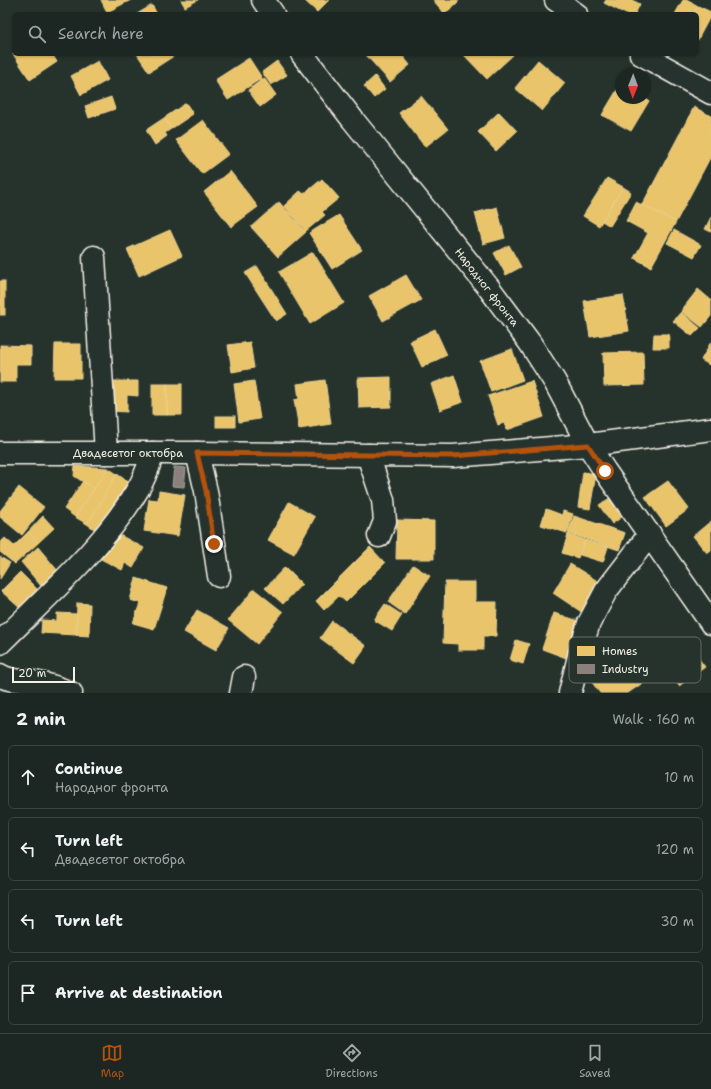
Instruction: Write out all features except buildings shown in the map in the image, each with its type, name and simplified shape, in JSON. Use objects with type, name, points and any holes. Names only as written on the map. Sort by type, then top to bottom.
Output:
[{"type":"street","points":[[263,0],[272,12]]},
{"type":"street","points":[[556,0],[573,12]]},
{"type":"street","name":"Народног фронта","points":[[304,56],[489,288],[530,343],[555,382],[588,445],[711,623]]},
{"type":"street","points":[[645,56],[711,93]]},
{"type":"street","points":[[94,257],[106,453]]},
{"type":"street","name":"Двадесетог октобра","points":[[0,453],[197,453],[453,456],[588,445],[711,429]]},
{"type":"street","points":[[0,643],[84,558],[112,526],[145,477],[153,453]]},
{"type":"street","points":[[197,453],[206,491],[219,576]]},
{"type":"street","points":[[368,455],[383,500],[385,521],[379,536]]},
{"type":"street","points":[[585,637],[589,623],[606,591],[650,534]]},
{"type":"street","points":[[0,675],[6,679],[52,686],[71,693]]},
{"type":"street","points":[[570,693],[572,683]]},
{"type":"route","points":[[214,544],[206,491],[197,453],[453,456],[588,445],[605,471]]}]
